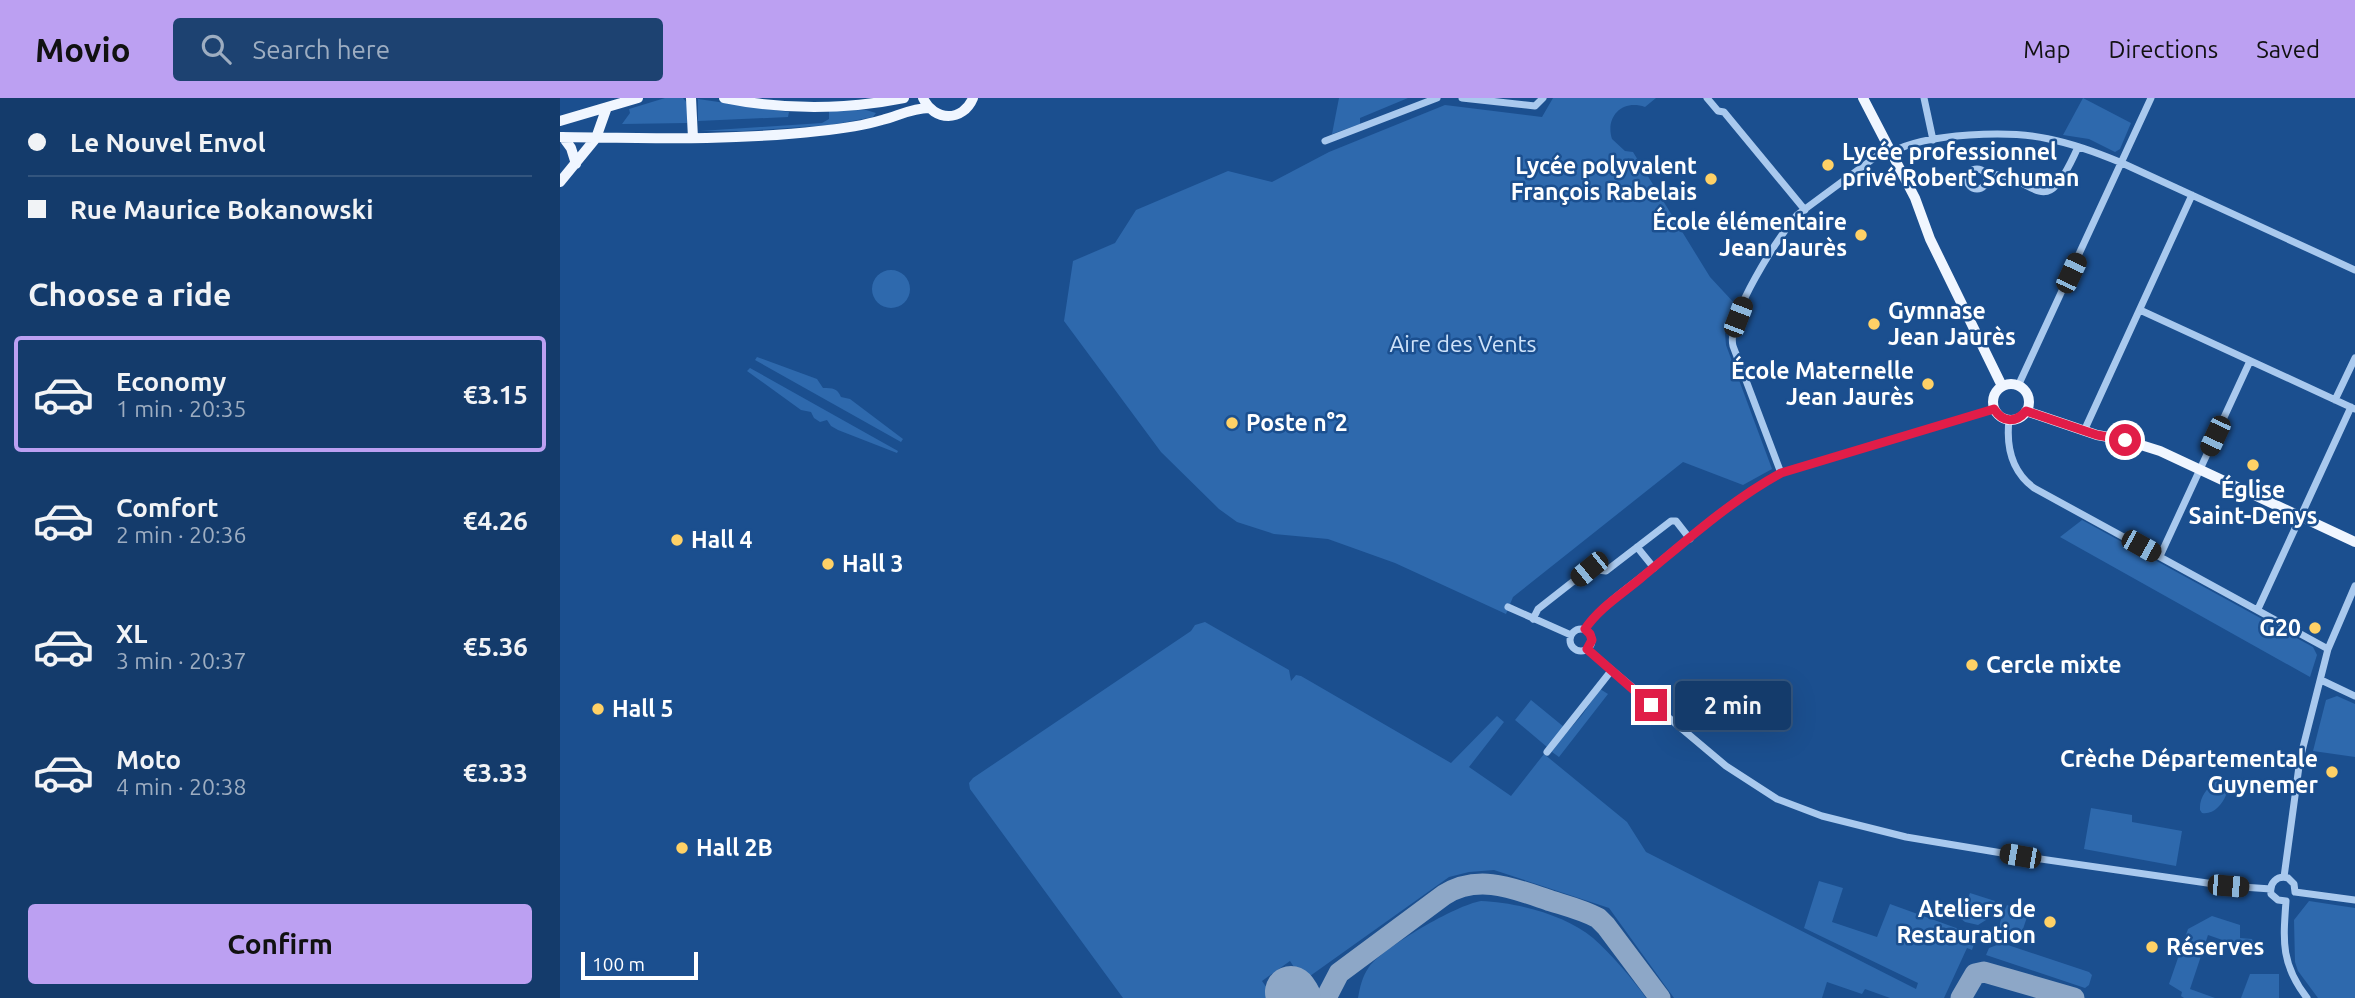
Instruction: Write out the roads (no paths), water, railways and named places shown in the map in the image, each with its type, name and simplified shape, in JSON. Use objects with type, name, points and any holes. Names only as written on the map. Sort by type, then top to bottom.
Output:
[{"type":"main road","points":[[560,121],[607,103],[638,98]]},
{"type":"main road","points":[[691,98],[693,138]]},
{"type":"main road","points":[[724,98],[758,105],[871,105],[904,98]]},
{"type":"main road","points":[[561,137],[638,140],[744,138],[820,131],[880,121],[926,103],[942,116],[955,116],[967,109],[974,98]]},
{"type":"main road","points":[[1863,98],[1915,198],[1930,239],[2002,386]]},
{"type":"main road","points":[[560,182],[596,138],[607,103]]},
{"type":"main road","points":[[561,137],[570,148],[576,164]]},
{"type":"main road","points":[[2002,386],[2018,386],[2027,395],[2028,406],[2021,417],[2009,420],[1994,409],[1994,398],[2002,386]]},
{"type":"main road","points":[[2026,411],[2084,431],[2145,447],[2154,456],[2180,467],[2194,467],[2355,542]]},
{"type":"street","points":[[1325,141],[1437,98]]},
{"type":"street","points":[[1462,98],[1535,106],[1543,98]]},
{"type":"street","points":[[1707,98],[1717,111],[1724,112],[1805,210]]},
{"type":"street","points":[[1924,98],[1933,140]]},
{"type":"street","points":[[2018,386],[2151,98]]},
{"type":"street","points":[[1781,473],[1732,341],[1744,302],[1758,273],[1790,224],[1805,210],[1891,149],[1975,135],[2019,134],[2048,138],[2122,163],[2355,270]]},
{"type":"street","points":[[1985,174],[1997,174],[2036,191],[2047,191],[2061,182],[2078,146]]},
{"type":"street","points":[[2084,431],[2192,195]]},
{"type":"street","points":[[2140,310],[2353,408],[2258,609]]},
{"type":"street","points":[[2335,400],[2355,358]]},
{"type":"street","points":[[2160,556],[2194,467],[2250,360]]},
{"type":"street","points":[[1585,629],[1593,617],[1744,496],[1781,473],[1994,409]]},
{"type":"street","points":[[2009,420],[2008,446],[2014,465],[2025,481],[2034,488],[2328,649]]},
{"type":"street","points":[[1533,618],[1538,609],[1589,569],[1606,571],[1671,521],[1676,521],[1690,539]]},
{"type":"street","points":[[1637,547],[1654,568]]},
{"type":"street","points":[[2284,877],[2295,782],[2328,649],[2355,586]]},
{"type":"street","points":[[1508,607],[1571,635]]},
{"type":"street","points":[[1585,629],[1592,640],[1587,649],[1580,651],[1573,647],[1571,635],[1575,630],[1585,629]]},
{"type":"street","points":[[1587,649],[1726,766],[1777,799],[1822,816],[1906,836],[2216,884],[2271,889]]},
{"type":"street","points":[[1547,752],[1611,671]]},
{"type":"street","points":[[2321,680],[2355,696]]},
{"type":"street","points":[[2284,877],[2274,880],[2271,889],[2274,898],[2281,902],[2286,901],[2295,892]]},
{"type":"street","points":[[2284,877],[2294,884],[2295,892]]},
{"type":"street","points":[[2295,892],[2355,900]]},
{"type":"street","points":[[2286,901],[2286,963],[2290,974],[2307,998]]},
{"type":"place","name":"Lycée professionnel privé Robert Schuman","points":[[1828,165]]},
{"type":"place","name":"Lycée polyvalent François Rabelais","points":[[1711,179]]},
{"type":"place","name":"École élémentaire Jean Jaurès","points":[[1861,235]]},
{"type":"place","name":"Gymnase Jean Jaurès","points":[[1874,324]]},
{"type":"place","name":"École Maternelle Jean Jaurès","points":[[1928,384]]},
{"type":"place","name":"Poste n°2","points":[[1232,423]]},
{"type":"place","name":"Église Saint-Denys","points":[[2253,465]]},
{"type":"place","name":"Hall 4","points":[[677,540]]},
{"type":"place","name":"Hall 3","points":[[828,564]]},
{"type":"place","name":"G20","points":[[2315,628]]},
{"type":"place","name":"Cercle mixte","points":[[1972,665]]},
{"type":"place","name":"Hall 5","points":[[598,709]]},
{"type":"place","name":"Crèche Départementale Guynemer","points":[[2332,772]]},
{"type":"place","name":"Hall 2B","points":[[682,848]]},
{"type":"place","name":"Ateliers de Restauration","points":[[2050,922]]},
{"type":"place","name":"Réserves","points":[[2152,947]]},
{"type":"park label","name":"Aire des Vents","points":[[1463,344]]}]
